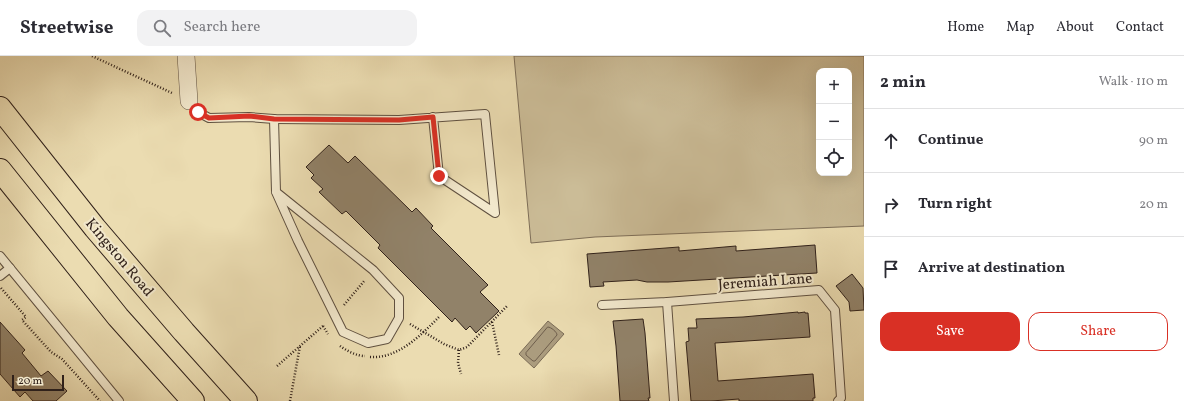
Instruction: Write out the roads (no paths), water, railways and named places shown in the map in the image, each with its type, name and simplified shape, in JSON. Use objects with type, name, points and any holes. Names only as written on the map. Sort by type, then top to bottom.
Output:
[{"type":"main road","name":"Kingston Road","points":[[0,108],[94,228],[246,401]]},
{"type":"main road","points":[[0,170],[118,318],[193,401]]},
{"type":"street","points":[[186,56],[189,101]]},
{"type":"lane","points":[[189,101],[198,112],[209,118],[249,116],[274,119],[399,120],[433,117],[485,114],[495,213],[439,176],[433,117]]},
{"type":"lane","points":[[274,119],[276,192],[298,241],[343,332],[368,343],[387,339],[399,318],[399,298],[373,270],[276,192]]},
{"type":"lane","points":[[0,256],[119,401]]},
{"type":"lane","points":[[0,276],[10,268]]},
{"type":"lane","name":"Jeremiah Lane","points":[[602,306],[819,290],[836,310],[841,398],[838,401]]},
{"type":"lane","points":[[667,302],[674,401]]},
{"type":"water","points":[[548,321],[564,334],[534,368],[519,354]]}]
